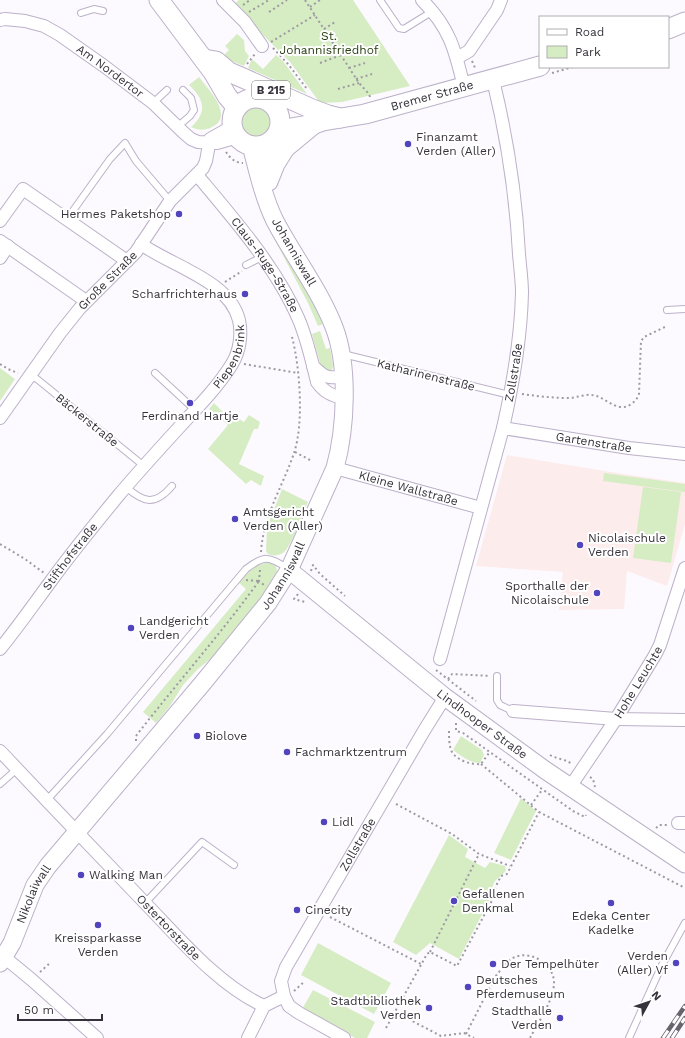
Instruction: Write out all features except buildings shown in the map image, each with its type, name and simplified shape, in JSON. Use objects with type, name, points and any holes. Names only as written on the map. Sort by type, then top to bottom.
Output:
[{"type":"main road","name":"B 215","points":[[159,0],[208,66],[227,96],[242,130]]},
{"type":"main road","points":[[669,29],[685,22]]},
{"type":"main road","name":"B 215","points":[[208,66],[216,61],[229,72],[312,109],[341,118]]},
{"type":"main road","name":"Bremer Straße","points":[[278,122],[318,122],[365,114],[539,66]]},
{"type":"main road","points":[[257,99],[266,101],[273,106],[278,122],[272,140],[242,130],[257,99]]},
{"type":"main road","points":[[268,179],[278,158],[285,148],[318,122]]},
{"type":"main road","name":"Johanniswall","points":[[242,130],[268,179],[269,204]]},
{"type":"main road","name":"Johanniswall","points":[[77,832],[268,603],[289,570],[335,468],[340,452],[344,398],[342,354],[334,327],[325,306],[275,221],[242,130]]},
{"type":"main road","name":"Lindhooper Straße","points":[[289,570],[446,697],[570,787],[685,864]]},
{"type":"main road","name":"Nikolaiwall","points":[[2,960],[12,944],[35,886],[48,866],[77,832]]},
{"type":"street","points":[[223,0],[246,22],[262,46]]},
{"type":"street","points":[[422,0],[433,11],[448,33],[457,58],[464,87]]},
{"type":"street","points":[[457,58],[469,52],[497,10],[501,0]]},
{"type":"street","name":"Am Nordertor","points":[[0,20],[25,20],[52,30],[104,66],[153,103],[191,140],[198,142],[210,142]]},
{"type":"street","name":"Zollstraße","points":[[440,659],[503,428],[518,348],[522,293],[518,225],[509,156],[493,80]]},
{"type":"street","points":[[210,142],[212,137],[242,130]]},
{"type":"street","name":"Große Straße","points":[[0,418],[60,333],[86,301],[127,261],[141,244],[170,202],[205,165],[210,142]]},
{"type":"street","name":"Claus-Ruge-Straße","points":[[197,175],[236,222],[262,257],[287,296],[299,320],[317,382],[327,392],[334,396],[344,398]]},
{"type":"street","points":[[0,221],[23,189],[127,261]]},
{"type":"street","points":[[0,258],[4,243],[86,301]]},
{"type":"street","name":"Piepenbrink","points":[[141,244],[201,278],[226,296],[239,319],[241,335],[233,362],[221,380],[196,410],[144,466]]},
{"type":"street","points":[[313,366],[323,376],[333,378],[343,377]]},
{"type":"street","name":"Gartenstraße","points":[[503,428],[629,448],[685,454]]},
{"type":"street","name":"Stifthofstraße","points":[[0,649],[52,580],[144,466]]},
{"type":"street","name":"Kleine Wallstraße","points":[[335,468],[481,508]]},
{"type":"street","name":"Hohe Leuchte","points":[[570,787],[616,719],[660,645],[685,568]]},
{"type":"street","name":"Zollstraße","points":[[284,996],[281,981],[286,967],[425,729],[446,697]]},
{"type":"street","points":[[513,711],[616,719],[685,720]]},
{"type":"street","name":"Ostertorstraße","points":[[0,751],[184,943],[222,978],[251,1000],[264,1006]]},
{"type":"street","points":[[2,960],[32,980],[97,1038]]},
{"type":"street","points":[[248,1038],[264,1006],[284,996],[289,1006],[299,1013],[344,1038]]},
{"type":"lane","points":[[380,0],[399,28],[404,29],[433,11]]},
{"type":"lane","points":[[81,13],[94,9],[103,11]]},
{"type":"lane","points":[[153,103],[167,90]]},
{"type":"lane","points":[[177,127],[190,116],[194,110],[191,98],[183,90]]},
{"type":"lane","points":[[67,219],[124,143],[136,161],[170,202]]},
{"type":"lane","points":[[246,265],[262,257]]},
{"type":"lane","points":[[666,310],[685,309]]},
{"type":"lane","name":"Katharinenstraße","points":[[342,354],[510,395]]},
{"type":"lane","points":[[155,373],[196,410]]},
{"type":"lane","name":"Bäckerstraße","points":[[29,376],[36,378],[144,466]]},
{"type":"lane","points":[[126,487],[139,498],[151,501],[163,495],[172,486]]},
{"type":"lane","points":[[47,800],[107,734],[246,569],[261,560],[270,559],[276,560],[289,570]]},
{"type":"lane","points":[[497,676],[497,700],[500,705],[513,711]]},
{"type":"lane","points":[[0,784],[17,769]]},
{"type":"lane","points":[[145,902],[202,842],[234,866]]},
{"type":"lane","points":[[629,1038],[662,965],[685,923]]},
{"type":"path","points":[[242,5],[250,0]]},
{"type":"path","points":[[248,13],[269,0]]},
{"type":"path","points":[[269,12],[287,0]]},
{"type":"path","points":[[305,0],[356,79],[369,94],[370,99]]},
{"type":"path","points":[[310,7],[320,0]]},
{"type":"path","points":[[310,94],[288,64],[268,43],[315,14]]},
{"type":"path","points":[[324,29],[335,22]]},
{"type":"path","points":[[320,63],[341,55]]},
{"type":"path","points":[[349,68],[365,62]]},
{"type":"path","points":[[356,79],[372,74]]},
{"type":"path","points":[[338,89],[359,83]]},
{"type":"path","points":[[242,130],[229,156],[239,163],[244,163]]},
{"type":"path","points":[[223,283],[243,269],[246,265]]},
{"type":"path","points":[[510,395],[521,394],[570,398],[581,395],[592,395],[602,398],[619,407],[628,406],[636,400],[639,394],[641,340],[644,337],[667,326]]},
{"type":"path","points":[[134,764],[136,736],[183,676],[231,619],[258,581],[265,525],[295,452],[299,416],[298,373],[296,355],[290,331]]},
{"type":"path","points":[[233,362],[298,373]]},
{"type":"path","points":[[0,364],[8,369],[29,376]]},
{"type":"path","points":[[295,452],[310,460]]},
{"type":"path","points":[[0,544],[25,559],[52,580]]},
{"type":"path","points":[[258,581],[267,587]]},
{"type":"path","points":[[448,679],[452,674],[497,676]]},
{"type":"path","points":[[455,719],[457,726],[456,731],[462,733],[542,790],[573,811],[585,817]]},
{"type":"path","points":[[449,731],[451,749],[453,753],[461,759],[473,764],[481,764],[539,812],[685,888]]},
{"type":"path","points":[[481,764],[490,753]]},
{"type":"path","points":[[554,758],[567,760],[570,763]]},
{"type":"path","points":[[531,805],[542,790]]},
{"type":"path","points":[[396,804],[452,834],[479,854],[510,866]]},
{"type":"path","points":[[430,952],[457,966],[496,893],[495,888],[501,876],[507,874],[539,812]]},
{"type":"path","points":[[386,1028],[421,964],[430,952],[479,854]]},
{"type":"path","points":[[330,917],[421,964]]},
{"type":"path","points":[[466,1034],[495,977],[501,969],[513,958],[529,955],[544,963],[553,974],[554,982],[552,996],[530,1038]]},
{"type":"path","points":[[395,1012],[441,1036],[464,1033],[474,1038]]},
{"type":"shaded area","name":"Nicolaischule Verden","points":[[507,455],[685,483],[685,524],[667,586],[627,571],[624,609],[559,610],[563,572],[476,566]]},
{"type":"green space","name":"St. Johannisfriedhof","points":[[239,0],[353,0],[410,86],[342,102],[320,103],[290,62],[233,5]]},
{"type":"green space","points":[[237,34],[244,40],[245,51],[249,56],[244,66],[227,59],[224,55],[229,50],[225,46]]},
{"type":"green space","points":[[276,55],[283,61],[307,94],[248,68],[252,59],[263,69]]},
{"type":"green space","points":[[199,77],[218,102],[221,116],[218,122],[212,127],[204,130],[191,127],[200,116],[202,106],[198,95],[189,85]]},
{"type":"green space","points":[[255,106],[261,106],[265,107],[272,113],[275,123],[274,130],[268,137],[261,140],[255,140],[251,139],[244,133],[241,126],[241,120],[242,116],[248,109]]},
{"type":"green space","points":[[268,227],[297,274],[323,324],[318,326],[308,303]]},
{"type":"green space","points":[[320,331],[326,349],[330,348],[333,366],[332,370],[326,371],[321,366],[312,334]]},
{"type":"green space","points":[[0,368],[15,379],[0,401]]},
{"type":"green space","points":[[214,403],[223,412],[226,411],[244,422],[249,415],[260,422],[258,429],[254,429],[239,464],[264,476],[261,486],[251,480],[246,484],[208,449],[228,425],[209,409]]},
{"type":"green space","points":[[604,473],[685,484],[685,492],[603,481]]},
{"type":"green space","points":[[643,487],[681,492],[671,563],[633,558]]},
{"type":"green space","points":[[282,489],[308,502],[286,550],[281,554],[272,555],[268,554],[266,551],[267,527]]},
{"type":"green space","points":[[269,562],[276,566],[277,571],[265,591],[243,622],[214,656],[198,669],[183,685],[170,706],[156,723],[143,712],[246,589],[238,582],[255,566]]},
{"type":"green space","points":[[461,736],[482,750],[484,755],[480,763],[476,763],[462,757],[453,750]]},
{"type":"green space","points":[[521,798],[536,811],[511,860],[494,853]]},
{"type":"green space","points":[[449,835],[468,849],[465,857],[485,868],[490,862],[505,866],[506,870],[493,884],[493,893],[459,959],[430,943],[416,955],[393,942]]},
{"type":"green space","points":[[318,943],[391,983],[374,1014],[301,975]]},
{"type":"green space","points":[[313,990],[375,1022],[367,1038],[355,1038],[302,1009]]},
{"type":"railway","points":[[663,1038],[685,1006]]},
{"type":"railway","points":[[672,1038],[685,1018]]},
{"type":"place","name":"Finanzamt Verden (Aller)","points":[[408,144]]},
{"type":"place","name":"Hermes Paketshop","points":[[179,214]]},
{"type":"place","name":"Scharfrichterhaus","points":[[245,294]]},
{"type":"place","name":"Ferdinand Hartje","points":[[190,403]]},
{"type":"place","name":"Amtsgericht Verden (Aller)","points":[[235,519]]},
{"type":"place","name":"Nicolaischule Verden","points":[[580,545]]},
{"type":"place","name":"Sporthalle der Nicolaischule","points":[[597,593]]},
{"type":"place","name":"Landgericht Verden","points":[[131,628]]},
{"type":"place","name":"Biolove","points":[[197,736]]},
{"type":"place","name":"Fachmarktzentrum","points":[[287,752]]},
{"type":"place","name":"Lidl","points":[[324,822]]},
{"type":"place","name":"Walking Man","points":[[81,875]]},
{"type":"place","name":"Gefallenen Denkmal","points":[[454,901]]},
{"type":"place","name":"Edeka Center Kadelke","points":[[611,903]]},
{"type":"place","name":"Cinecity","points":[[297,910]]},
{"type":"place","name":"Kreissparkasse Verden","points":[[98,925]]},
{"type":"place","name":"Verden (Aller) Vf","points":[[676,963]]},
{"type":"place","name":"Der Tempelhüter","points":[[493,964]]},
{"type":"place","name":"Deutsches Pferdemuseum","points":[[468,987]]},
{"type":"place","name":"Stadtbibliothek Verden","points":[[429,1008]]},
{"type":"place","name":"Stadthalle Verden","points":[[560,1018]]}]
